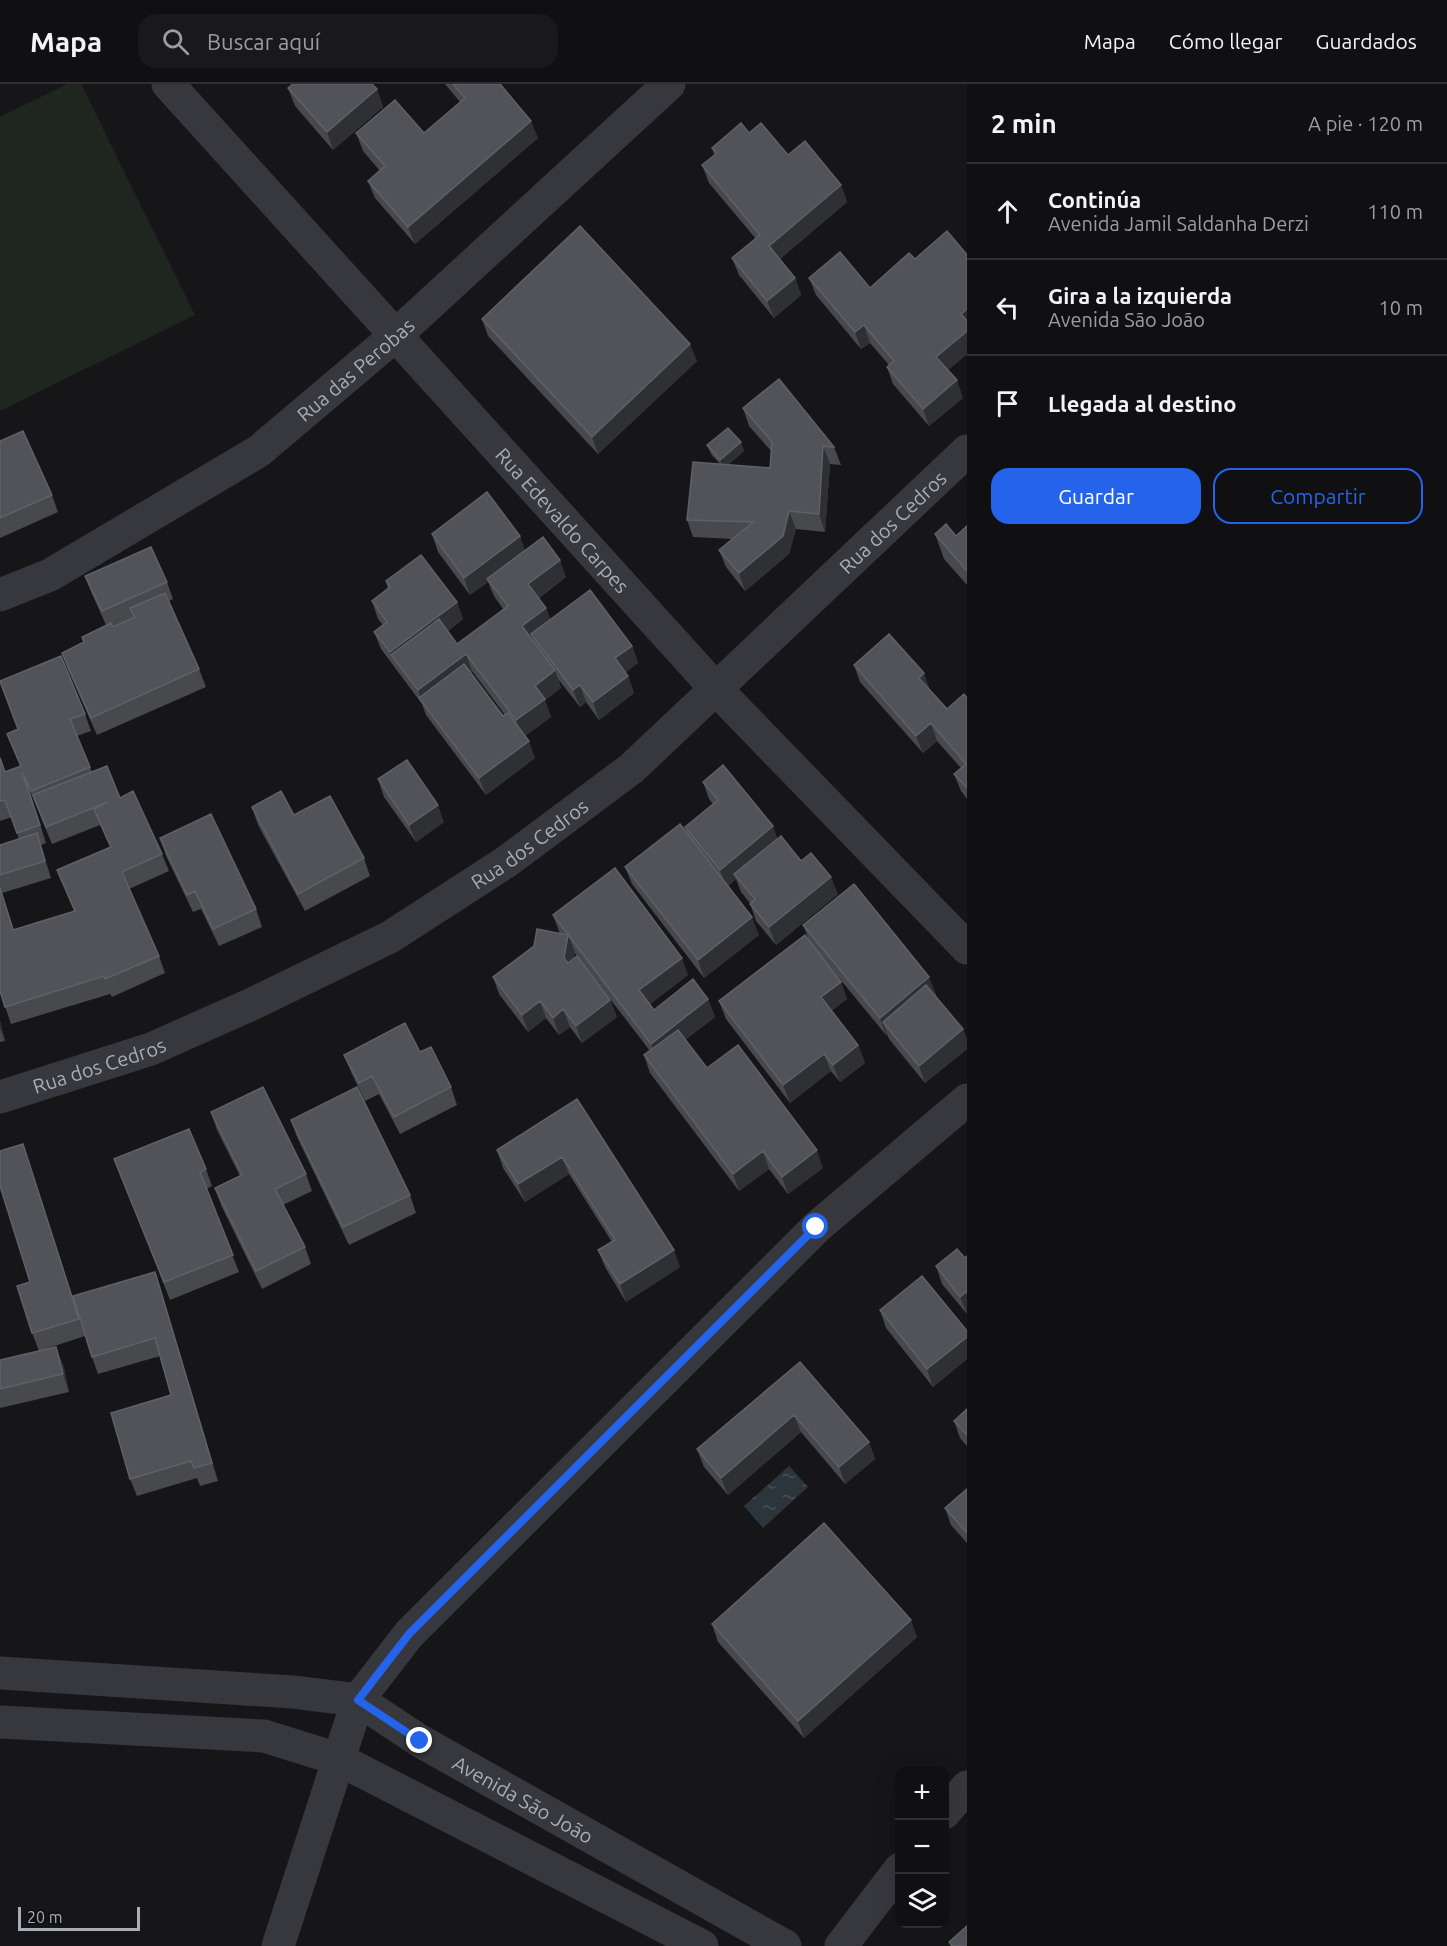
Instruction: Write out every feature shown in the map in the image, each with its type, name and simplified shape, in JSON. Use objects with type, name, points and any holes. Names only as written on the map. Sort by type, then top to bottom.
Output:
[{"type":"street","name":"Rua Edevaldo Carpes","points":[[168,84],[716,689],[967,948]]},
{"type":"street","name":"Rua das Perobas","points":[[0,595],[50,575],[259,451],[396,335],[669,84]]},
{"type":"street","name":"Rua dos Cedros","points":[[0,1097],[151,1049],[390,937],[506,862],[632,768],[967,452]]},
{"type":"street","points":[[278,1946],[358,1700],[409,1634],[816,1227],[967,1100]]},
{"type":"street","name":"Avenida São João","points":[[0,1673],[293,1692],[358,1700],[420,1741],[785,1946]]},
{"type":"street","points":[[0,1722],[264,1736],[338,1759],[702,1946]]},
{"type":"street","points":[[949,1808],[967,1787]]},
{"type":"street","points":[[841,1946],[896,1874]]},
{"type":"shaded area","points":[[67,84],[81,84],[195,315],[0,411],[0,117]]},
{"type":"water","points":[[789,1466],[808,1487],[763,1528],[744,1506]]},
{"type":"building","points":[[293,84],[372,84],[377,89],[327,132],[288,88]]},
{"type":"building","points":[[453,84],[500,84],[531,121],[408,227],[368,181],[385,166],[356,133],[395,100],[424,133],[465,98]]},
{"type":"building","points":[[741,123],[749,133],[761,123],[788,155],[805,141],[841,185],[769,246],[795,278],[767,301],[732,258],[760,235],[702,165],[717,153],[712,148]]},
{"type":"building","points":[[580,226],[690,344],[592,437],[482,319]]},
{"type":"building","points":[[947,231],[967,255],[967,309],[961,314],[967,321],[967,331],[936,357],[957,380],[923,409],[887,367],[894,361],[864,325],[855,332],[809,278],[840,252],[870,288],[909,253],[915,259]]},
{"type":"building","points":[[779,379],[834,447],[823,446],[819,514],[789,511],[783,536],[739,573],[719,550],[753,522],[687,520],[693,462],[770,468],[772,442],[743,408]]},
{"type":"building","points":[[728,428],[741,442],[720,460],[707,445]]},
{"type":"building","points":[[23,431],[52,495],[0,518],[0,441]]},
{"type":"building","points":[[487,492],[520,536],[464,578],[432,534]]},
{"type":"building","points":[[946,524],[956,536],[967,526],[967,571],[935,534]]},
{"type":"building","points":[[543,537],[560,560],[528,584],[546,608],[522,626],[555,670],[535,686],[545,699],[516,720],[466,654],[418,690],[391,655],[439,619],[457,644],[508,606],[487,579]]},
{"type":"building","points":[[151,547],[167,582],[102,611],[85,576]]},
{"type":"building","points":[[421,555],[457,602],[390,652],[374,632],[387,622],[372,601],[390,587],[386,581]]},
{"type":"building","points":[[590,590],[632,646],[615,658],[628,676],[593,702],[580,685],[573,690],[531,634]]},
{"type":"building","points":[[165,593],[199,669],[91,718],[62,653],[84,642],[82,637],[111,623],[113,627],[135,617],[130,608]]},
{"type":"building","points":[[889,634],[924,673],[919,678],[947,709],[964,694],[967,698],[967,788],[954,774],[966,764],[931,723],[916,736],[854,665]]},
{"type":"building","points":[[61,656],[85,714],[70,719],[90,767],[31,791],[22,772],[40,825],[17,833],[5,800],[0,801],[0,758],[5,772],[21,766],[7,734],[18,729],[0,681]]},
{"type":"building","points":[[464,664],[503,716],[508,713],[529,741],[479,778],[419,698]]},
{"type":"building","points":[[407,760],[438,805],[409,825],[378,779]]},
{"type":"building","points":[[723,765],[773,826],[720,870],[685,827],[718,800],[703,782]]},
{"type":"building","points":[[107,766],[120,798],[133,791],[162,854],[122,872],[159,956],[105,979],[104,976],[5,1007],[0,991],[0,888],[13,930],[75,911],[57,870],[111,847],[94,809],[108,802],[46,827],[33,795]]},
{"type":"building","points":[[281,791],[294,815],[330,796],[364,858],[298,894],[252,807]]},
{"type":"building","points":[[211,814],[256,909],[213,929],[195,891],[187,895],[160,838]]},
{"type":"building","points":[[680,824],[752,917],[698,960],[625,867]]},
{"type":"building","points":[[37,833],[45,861],[0,875],[0,845]]},
{"type":"building","points":[[781,836],[801,861],[811,853],[831,877],[769,927],[750,904],[755,899],[734,874]]},
{"type":"building","points":[[615,868],[682,958],[639,990],[654,1010],[693,979],[708,999],[651,1044],[553,915]]},
{"type":"building","points":[[854,884],[929,977],[880,1018],[803,925]]},
{"type":"building","points":[[537,929],[568,935],[564,958],[568,963],[577,956],[610,1000],[576,1026],[563,1009],[553,1018],[540,1001],[522,1015],[493,977],[534,946]]},
{"type":"building","points":[[805,935],[841,982],[821,997],[858,1045],[833,1065],[824,1054],[783,1085],[719,1001]]},
{"type":"building","points":[[926,985],[963,1029],[919,1066],[883,1022]]},
{"type":"building","points":[[405,1023],[420,1052],[431,1047],[451,1087],[394,1117],[372,1076],[359,1083],[344,1055]]},
{"type":"building","points":[[678,1030],[707,1068],[738,1045],[817,1150],[782,1177],[763,1151],[733,1174],[644,1055]]},
{"type":"building","points":[[263,1087],[306,1174],[275,1189],[305,1247],[256,1271],[215,1188],[242,1175],[211,1112]]},
{"type":"building","points":[[357,1087],[410,1195],[343,1227],[291,1120]]},
{"type":"building","points":[[577,1099],[674,1250],[620,1284],[598,1250],[615,1240],[562,1157],[518,1184],[497,1150]]},
{"type":"building","points":[[189,1129],[206,1169],[200,1172],[233,1255],[164,1282],[114,1159]]},
{"type":"building","points":[[23,1144],[79,1319],[32,1333],[17,1286],[30,1282],[0,1186],[0,1151]]},
{"type":"building","points":[[957,1249],[965,1258],[967,1256],[967,1293],[960,1297],[936,1266]]},
{"type":"building","points":[[155,1272],[212,1463],[194,1468],[191,1461],[130,1479],[111,1413],[171,1395],[155,1338],[92,1357],[73,1296]]},
{"type":"building","points":[[922,1276],[967,1331],[967,1337],[927,1369],[880,1310]]},
{"type":"building","points":[[56,1347],[63,1374],[0,1389],[0,1360]]},
{"type":"building","points":[[800,1362],[869,1442],[839,1467],[794,1415],[721,1478],[697,1449]]},
{"type":"building","points":[[967,1409],[967,1435],[954,1421]]},
{"type":"building","points":[[967,1489],[967,1533],[945,1508]]},
{"type":"building","points":[[824,1523],[911,1620],[798,1721],[712,1624]]},
{"type":"building","points":[[967,1926],[967,1946],[952,1946],[949,1942]]},
{"type":"route","points":[[420,1741],[358,1700],[409,1634],[816,1227]]}]
